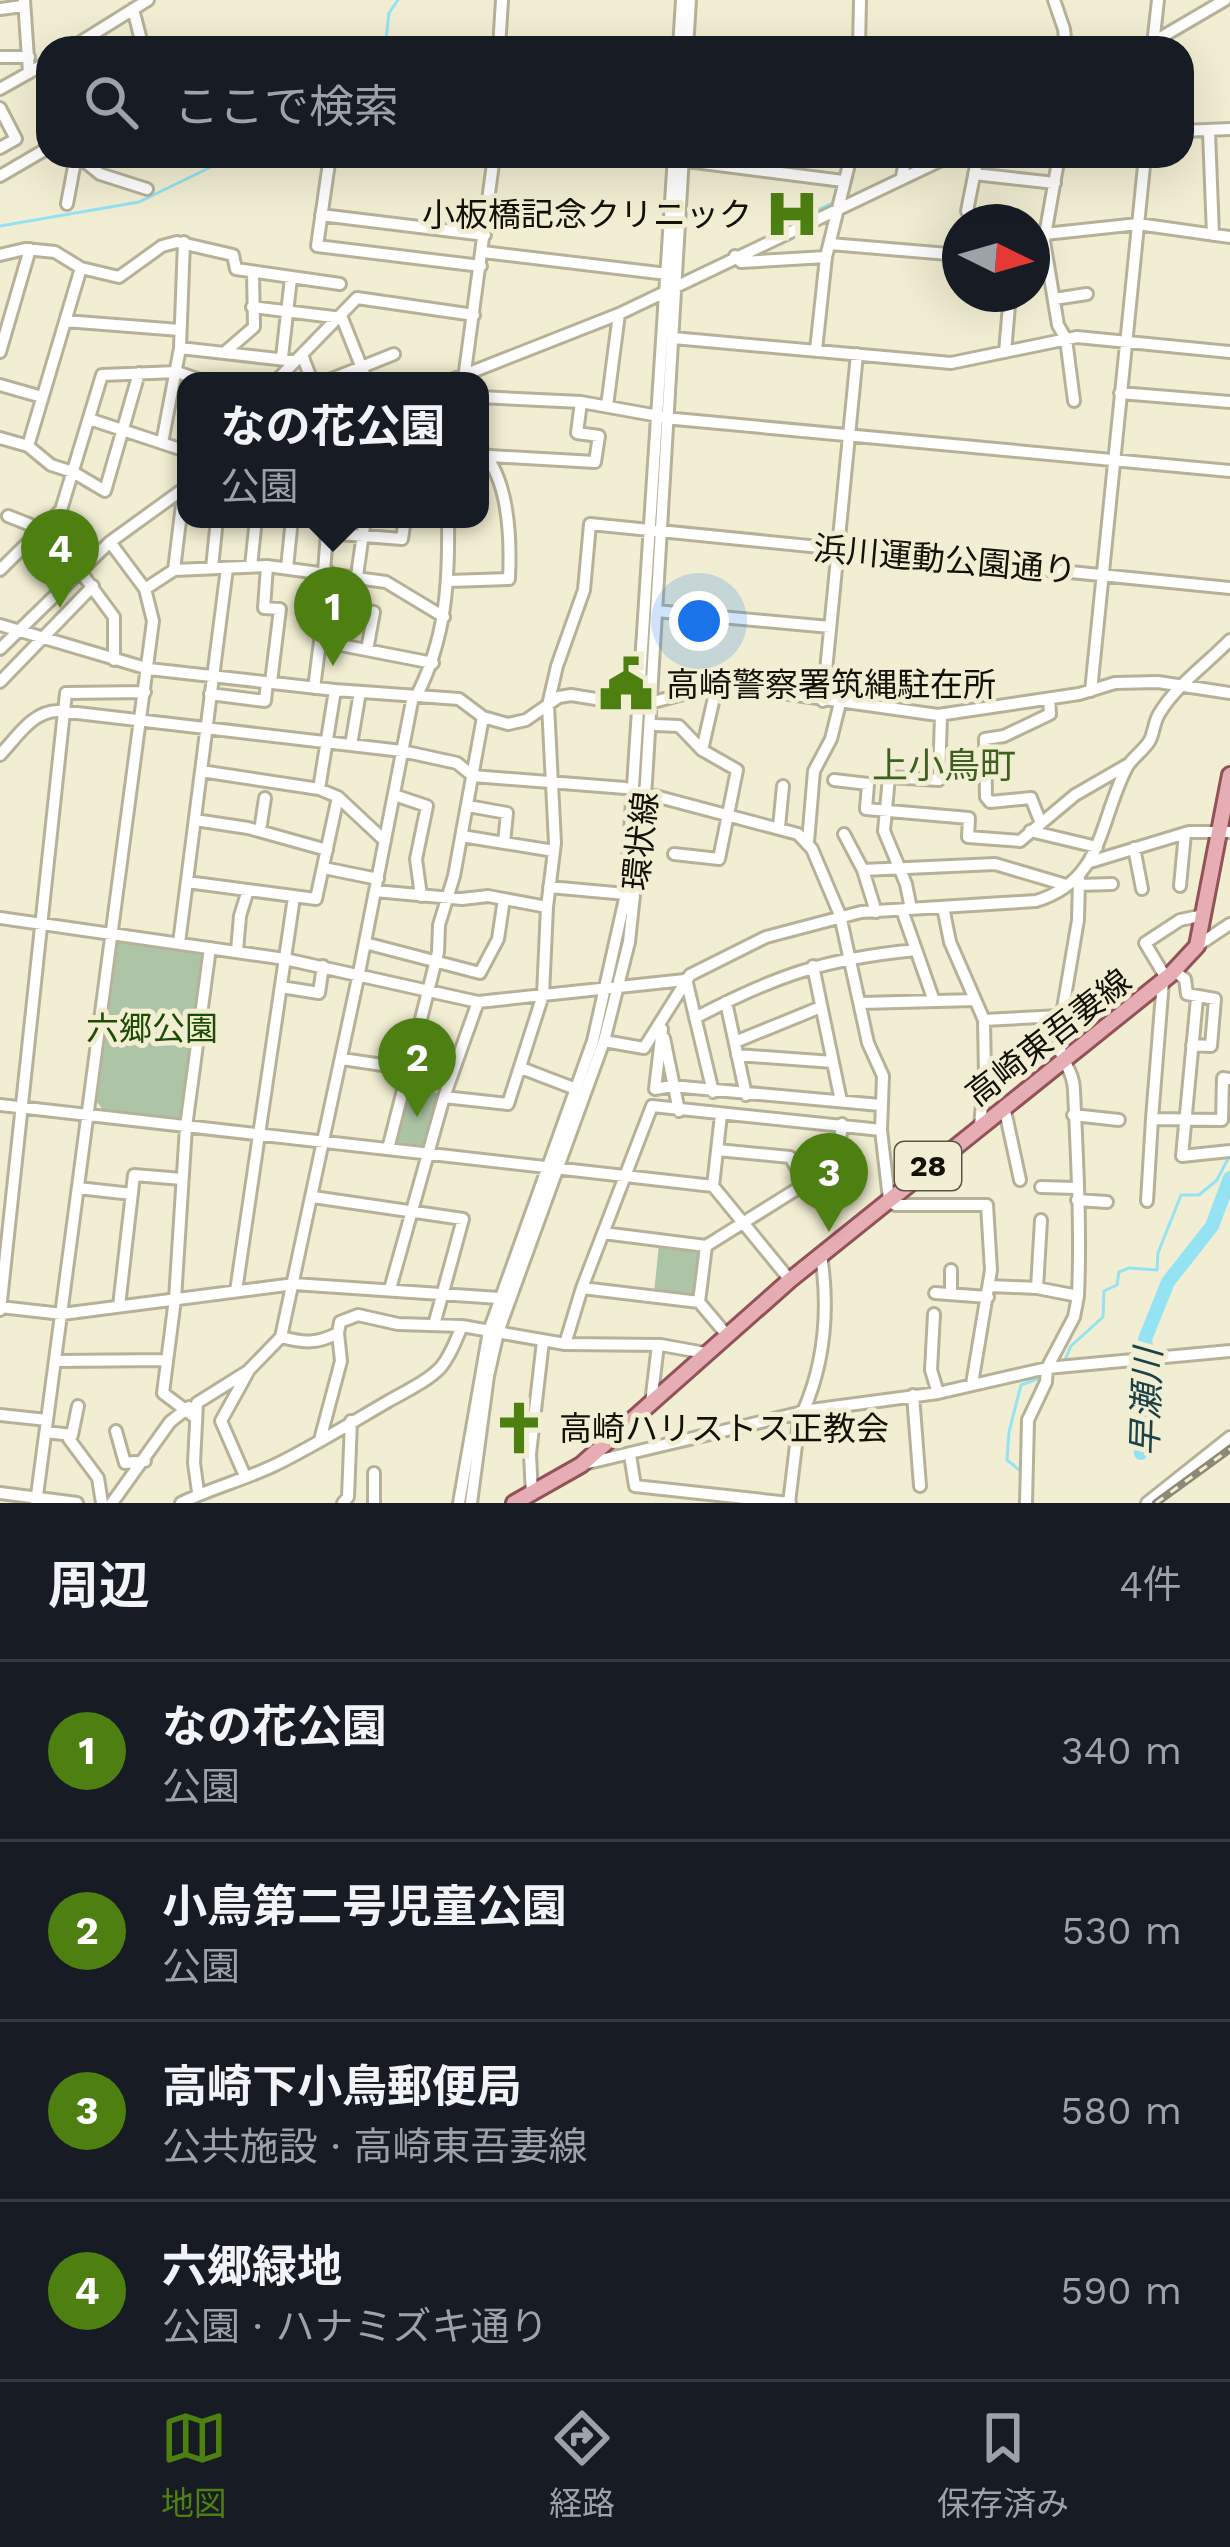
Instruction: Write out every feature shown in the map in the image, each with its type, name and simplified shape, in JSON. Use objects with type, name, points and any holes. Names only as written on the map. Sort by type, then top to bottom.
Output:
[{"type":"main road","name":"高崎東吾妻線","points":[[529,1501],[581,1465],[726,1334],[889,1198],[1168,977],[1197,946],[1225,832],[1230,775]]},
{"type":"street","points":[[90,36],[148,0]]},
{"type":"street","points":[[500,36],[502,0]]},
{"type":"street","points":[[684,36],[686,0]]},
{"type":"street","points":[[860,0],[860,36]]},
{"type":"street","points":[[1054,0],[1065,36]]},
{"type":"street","points":[[1152,36],[1158,0]]},
{"type":"street","points":[[1166,36],[1221,2],[1222,12],[1230,13]]},
{"type":"street","points":[[0,9],[24,3],[29,73]]},
{"type":"street","points":[[133,9],[140,36]]},
{"type":"street","points":[[0,57],[29,57]]},
{"type":"street","points":[[0,89],[36,69]]},
{"type":"street","points":[[0,108],[16,139],[0,148]]},
{"type":"street","points":[[1194,131],[1230,129]]},
{"type":"street","points":[[1209,132],[1214,235]]},
{"type":"street","points":[[0,176],[36,155]]},
{"type":"street","points":[[67,205],[75,168]]},
{"type":"street","points":[[92,168],[146,189]]},
{"type":"street","points":[[328,168],[317,246],[481,266]]},
{"type":"street","points":[[465,372],[493,168]]},
{"type":"street","name":"環状線","points":[[664,416],[674,338],[667,274],[677,168]]},
{"type":"street","name":"環状線","points":[[471,1503],[493,1332],[613,990],[635,894],[677,168]]},
{"type":"street","points":[[750,168],[843,181]]},
{"type":"street","points":[[816,350],[828,250],[847,168]]},
{"type":"street","points":[[902,177],[904,168]]},
{"type":"street","points":[[479,372],[619,314],[923,168]]},
{"type":"street","points":[[968,204],[975,168]]},
{"type":"street","points":[[1049,204],[1057,168]]},
{"type":"street","points":[[1091,691],[1143,168]]},
{"type":"street","points":[[974,174],[1054,183]]},
{"type":"street","points":[[321,215],[485,235]]},
{"type":"street","points":[[1050,237],[1138,224],[1230,237]]},
{"type":"street","points":[[162,443],[180,348],[184,242]]},
{"type":"street","points":[[0,255],[30,249],[55,252],[81,268],[119,277],[162,246],[184,242],[233,255],[236,269],[340,284]]},
{"type":"street","points":[[0,352],[30,249]]},
{"type":"street","points":[[735,256],[741,262],[828,250],[942,254]]},
{"type":"street","points":[[483,252],[667,274]]},
{"type":"street","points":[[28,446],[81,268]]},
{"type":"street","points":[[225,352],[254,327],[253,272]]},
{"type":"street","points":[[292,278],[287,310],[293,358],[305,372]]},
{"type":"street","points":[[1050,282],[1066,339],[1074,400]]},
{"type":"street","points":[[1054,299],[1087,294]]},
{"type":"street","points":[[283,372],[357,298],[474,315]]},
{"type":"street","points":[[252,307],[339,316]]},
{"type":"street","points":[[1004,352],[1008,312]]},
{"type":"street","points":[[607,406],[619,314]]},
{"type":"street","points":[[339,316],[363,372]]},
{"type":"street","points":[[65,321],[179,330]]},
{"type":"street","points":[[674,338],[951,363],[1066,339],[1230,352]]},
{"type":"street","points":[[180,348],[293,358]]},
{"type":"street","points":[[349,372],[394,354]]},
{"type":"street","points":[[823,700],[857,354]]},
{"type":"street","points":[[0,570],[61,510],[102,375],[177,372]]},
{"type":"street","points":[[0,438],[28,446],[50,465],[105,491],[139,374]]},
{"type":"street","points":[[0,385],[42,397]]},
{"type":"street","points":[[1120,393],[1230,402]]},
{"type":"street","points":[[489,397],[580,402],[664,416],[1230,471]]},
{"type":"street","points":[[489,452],[595,462],[599,436],[577,433],[580,402]]},
{"type":"street","points":[[88,419],[177,448]]},
{"type":"street","points":[[449,580],[509,579],[506,506],[489,462]]},
{"type":"street","points":[[0,649],[110,542],[177,494]]},
{"type":"street","points":[[8,516],[44,527],[81,569],[114,617],[113,660]]},
{"type":"street","name":"浜川運動公園通り","points":[[548,705],[584,590],[590,524],[1230,588]]},
{"type":"street","points":[[174,571],[180,528]]},
{"type":"street","points":[[212,568],[216,528]]},
{"type":"street","points":[[251,566],[255,528]]},
{"type":"street","points":[[287,568],[291,528]]},
{"type":"street","points":[[314,688],[325,606],[327,528]]},
{"type":"street","points":[[357,577],[364,528]]},
{"type":"street","points":[[327,533],[402,539],[404,528]]},
{"type":"street","points":[[112,1503],[170,1422],[248,1371],[281,1337],[402,752],[415,696],[433,663],[444,617],[448,528]]},
{"type":"street","name":"環状線","points":[[645,704],[656,611],[656,532]]},
{"type":"street","points":[[36,1500],[153,621],[145,590],[110,542]]},
{"type":"street","points":[[145,590],[174,571],[267,566],[386,582],[444,617]]},
{"type":"street","points":[[210,694],[265,701],[280,609],[264,608],[267,566]]},
{"type":"street","points":[[179,943],[227,568]]},
{"type":"street","points":[[0,682],[93,586]]},
{"type":"street","points":[[325,606],[374,612],[367,650]]},
{"type":"street","points":[[656,611],[830,627]]},
{"type":"street","points":[[0,625],[149,669],[459,699],[483,717],[508,724],[526,720],[572,695],[645,704],[716,689],[776,692],[941,715],[1137,681],[1230,693]]},
{"type":"street","points":[[834,779],[868,784],[866,809],[969,818],[968,837],[1020,842],[1075,795],[1127,765],[1149,741],[1158,716],[1180,686],[1230,640]]},
{"type":"street","points":[[320,641],[433,663]]},
{"type":"street","points":[[702,750],[716,689]]},
{"type":"street","points":[[320,789],[335,690]]},
{"type":"street","points":[[145,692],[66,693],[0,1308],[62,1314],[294,1284],[499,1298]]},
{"type":"street","points":[[351,745],[360,692]]},
{"type":"street","points":[[1035,826],[1031,798],[990,802],[986,797],[985,739],[1004,736],[1050,714],[1049,699]]},
{"type":"street","points":[[840,703],[835,730],[814,771],[808,842],[840,916],[868,1043],[883,1076],[881,1130],[889,1198],[895,1205],[988,1205],[989,1292],[972,1384]]},
{"type":"street","points":[[444,1097],[508,1103],[543,995],[554,850],[548,705]]},
{"type":"street","points":[[0,756],[44,712],[142,719],[402,752],[457,763],[473,776],[640,790],[779,827],[808,842]]},
{"type":"street","points":[[934,1001],[916,950],[900,868],[884,831],[890,777],[939,780],[941,715]]},
{"type":"street","points":[[388,1149],[435,961],[483,717]]},
{"type":"street","points":[[655,725],[679,726],[702,750],[737,770],[719,859],[674,854]]},
{"type":"street","points":[[604,1041],[644,1048],[686,980],[703,966],[766,937],[840,916],[1036,901],[1075,883],[1097,847],[1127,765]]},
{"type":"street","points":[[201,772],[320,789],[338,797],[385,842]]},
{"type":"street","points":[[779,827],[783,786]]},
{"type":"street","name":"環状線","points":[[459,1503],[499,1298],[604,1041],[640,790]]},
{"type":"street","points":[[394,795],[426,802],[416,859],[421,896]]},
{"type":"street","points":[[260,832],[265,797]]},
{"type":"street","points":[[187,882],[316,899],[338,797]]},
{"type":"street","points":[[468,806],[507,813],[504,843]]},
{"type":"street","points":[[195,820],[327,850]]},
{"type":"street","points":[[1035,826],[1097,847]]},
{"type":"street","points":[[1090,862],[1185,832],[1225,832]]},
{"type":"street","points":[[1180,886],[1185,832]]},
{"type":"street","points":[[844,834],[863,870],[876,912]]},
{"type":"street","points":[[462,836],[554,850]]},
{"type":"street","points":[[1135,848],[1142,889]]},
{"type":"street","points":[[863,870],[995,864],[1075,883],[1112,884]]},
{"type":"street","points":[[324,868],[421,896],[504,898],[547,907]]},
{"type":"street","points":[[1026,1503],[1028,1420],[1046,1382],[1047,1368],[1074,1317],[1078,1296],[1075,1085],[1058,1053],[1078,920],[1075,883]]},
{"type":"street","points":[[549,887],[626,894]]},
{"type":"street","points":[[237,951],[248,890]]},
{"type":"street","points":[[236,1291],[294,896]]},
{"type":"street","points":[[365,943],[480,973],[498,938],[504,898]]},
{"type":"street","points":[[943,908],[950,942],[984,1020],[980,1125]]},
{"type":"street","points":[[1147,1201],[1168,977],[1144,943],[1180,920],[1204,915]]},
{"type":"street","points":[[0,918],[285,959],[478,1002],[686,980]]},
{"type":"street","points":[[1197,946],[1230,925]]},
{"type":"street","points":[[196,1418],[163,1393],[175,1299],[186,1126],[210,948]]},
{"type":"street","points":[[695,1018],[779,976],[849,956],[916,950]]},
{"type":"street","points":[[281,987],[319,993],[323,966]]},
{"type":"street","points":[[813,966],[841,1101]]},
{"type":"street","points":[[1168,977],[1185,979],[1186,994],[1215,999],[1210,1046],[1192,1045]]},
{"type":"street","points":[[686,980],[712,1092]]},
{"type":"street","points":[[1197,998],[1182,1156],[1230,1151]]},
{"type":"street","points":[[862,1003],[975,1000]]},
{"type":"street","points":[[390,1289],[444,1097],[478,1002]]},
{"type":"street","points":[[726,1002],[746,1095]]},
{"type":"street","points":[[736,1048],[821,1006]]},
{"type":"street","points":[[984,1020],[1060,1016]]},
{"type":"street","points":[[662,1023],[680,1111]]},
{"type":"street","points":[[662,1023],[653,1088],[880,1105]]},
{"type":"street","points":[[736,1048],[833,1062]]},
{"type":"street","points":[[342,1059],[410,1069]]},
{"type":"street","points":[[521,1067],[576,1089]]},
{"type":"street","points":[[1152,1119],[1222,1120],[1223,1078],[1230,1079]]},
{"type":"street","points":[[820,1123],[822,1099]]},
{"type":"street","points":[[0,1105],[713,1186],[790,1280]]},
{"type":"street","points":[[565,1344],[652,1106],[881,1130]]},
{"type":"street","points":[[1004,1106],[1020,1180]]},
{"type":"street","points":[[713,1186],[722,1115]]},
{"type":"street","points":[[1073,1115],[1119,1120]]},
{"type":"street","points":[[603,1233],[706,1246],[837,1164],[842,1124]]},
{"type":"street","points":[[717,1150],[790,1157],[806,1184]]},
{"type":"street","points":[[119,1306],[134,1175],[182,1179]]},
{"type":"street","points":[[1040,1187],[1107,1202]]},
{"type":"street","points":[[79,1188],[132,1194]]},
{"type":"street","points":[[313,1197],[463,1219],[434,1324]]},
{"type":"street","points":[[1037,1288],[1041,1220]]},
{"type":"street","points":[[699,1302],[706,1246]]},
{"type":"street","points":[[630,1456],[634,1486],[789,1503],[802,1412],[817,1379],[826,1291],[821,1255]]},
{"type":"street","points":[[951,1270],[951,1294]]},
{"type":"street","points":[[358,1315],[362,1288]]},
{"type":"street","points":[[582,1288],[699,1302],[726,1334]]},
{"type":"street","points":[[935,1293],[1037,1288],[1078,1296]]},
{"type":"street","points":[[934,1314],[931,1370],[938,1393]]},
{"type":"street","points":[[320,1440],[341,1361],[340,1322],[358,1315],[398,1324],[462,1326],[543,1342],[658,1345],[705,1353]]},
{"type":"street","points":[[182,1503],[331,1438],[351,1421],[437,1371],[462,1326]]},
{"type":"street","points":[[281,1337],[321,1342],[338,1333]]},
{"type":"street","points":[[529,1501],[543,1342]]},
{"type":"street","points":[[651,1403],[658,1345]]},
{"type":"street","points":[[581,1465],[802,1412],[938,1393],[1047,1368],[1230,1351]]},
{"type":"street","points":[[55,1361],[167,1360]]},
{"type":"street","points":[[245,1477],[221,1421],[248,1371]]},
{"type":"street","points":[[914,1396],[920,1486]]},
{"type":"street","points":[[197,1403],[194,1463],[205,1491],[218,1503]]},
{"type":"street","points":[[78,1406],[69,1439],[98,1478],[102,1503]]},
{"type":"street","points":[[0,1415],[70,1434]]},
{"type":"street","points":[[343,1503],[348,1497],[351,1421]]},
{"type":"street","points":[[116,1431],[125,1463],[145,1461]]},
{"type":"street","points":[[1150,1500],[1230,1437]]},
{"type":"street","points":[[374,1473],[374,1503]]},
{"type":"street","points":[[0,1493],[76,1503]]},
{"type":"green space","name":"六郷公園","points":[[122,940],[207,955],[182,1119],[103,1110],[97,1102]]},
{"type":"green space","points":[[408,1085],[441,1094],[428,1144],[423,1147],[394,1144]]},
{"type":"green space","points":[[659,1244],[702,1252],[694,1298],[654,1293]]},
{"type":"waterway","points":[[386,36],[389,13],[398,0]]},
{"type":"waterway","points":[[0,226],[139,202],[209,168]]},
{"type":"waterway","points":[[771,233],[834,202]]},
{"type":"waterway","points":[[1065,1360],[1071,1346],[1103,1317],[1104,1291],[1117,1285],[1119,1272],[1157,1270],[1158,1253],[1181,1195],[1199,1195],[1217,1180],[1229,1157]]},
{"type":"waterway","name":"早瀬川","points":[[1141,1453],[1152,1397],[1145,1339],[1168,1282],[1212,1226],[1230,1178]]},
{"type":"waterway","points":[[1022,1472],[1007,1460],[1009,1432],[1021,1385],[1040,1378]]},
{"type":"railway","points":[[1156,1503],[1230,1449]]},
{"type":"place","name":"小板橋記念クリニック","points":[[792,214]]},
{"type":"place","name":"六郷緑地","points":[[60,608]]},
{"type":"place","name":"なの花公園","points":[[333,666]]},
{"type":"place","name":"高崎警察署筑縄駐在所","points":[[626,684]]},
{"type":"place","name":"小鳥第二号児童公園","points":[[417,1117]]},
{"type":"place","name":"高崎下小鳥郵便局","points":[[829,1232]]},
{"type":"place","name":"高崎ハリストス正教会","points":[[519,1428]]},
{"type":"district","name":"上小鳥町","points":[[944,765]]}]
